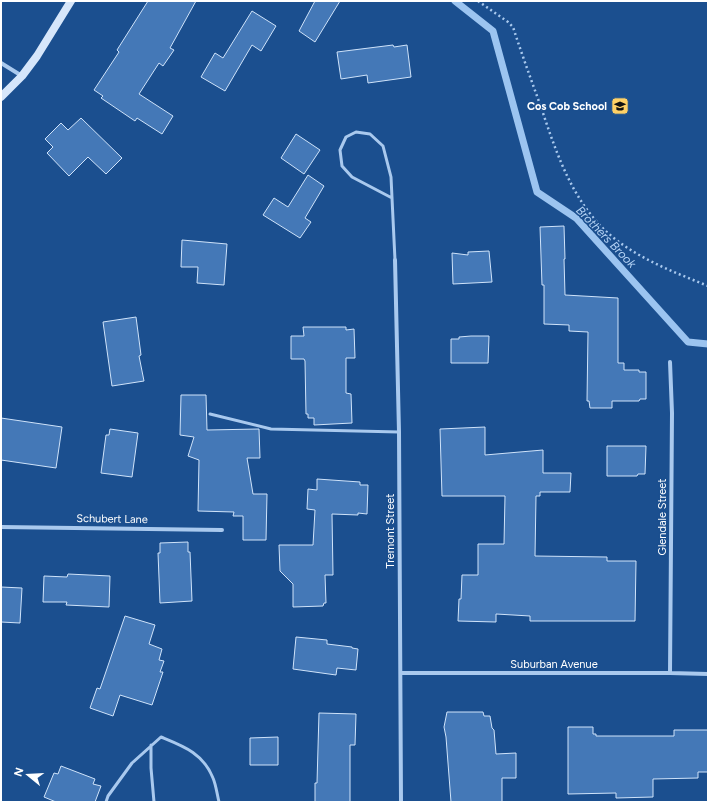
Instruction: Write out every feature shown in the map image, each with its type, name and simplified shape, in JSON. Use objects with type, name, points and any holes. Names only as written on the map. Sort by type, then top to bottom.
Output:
[{"type":"street","points":[[1,97],[22,76],[47,41],[71,1]]},
{"type":"street","points":[[1,63],[22,76]]},
{"type":"street","name":"Tremont Street","points":[[395,260],[399,432],[401,802]]},
{"type":"street","name":"Glendale Street","points":[[670,362],[672,413],[670,673]]},
{"type":"street","name":"Schubert Lane","points":[[1,527],[222,530]]},
{"type":"street","name":"Suburban Avenue","points":[[400,673],[708,674]]},
{"type":"lane","points":[[392,198],[352,177],[342,166],[340,150],[346,137],[356,132],[370,134],[383,146],[391,177],[395,260]]},
{"type":"lane","points":[[210,414],[271,429],[399,432]]},
{"type":"lane","points":[[106,802],[108,796],[132,763],[161,737],[185,747],[201,758],[213,777],[219,802]]},
{"type":"lane","points":[[151,745],[151,768],[154,802]]},
{"type":"path","points":[[478,1],[513,27],[552,140],[566,174],[576,195],[597,222],[623,245],[639,255],[653,263],[708,286]]},
{"type":"building","points":[[148,1],[196,1],[170,48],[174,50],[163,66],[159,63],[139,94],[173,116],[162,134],[137,118],[135,121],[101,98],[103,96],[94,90],[119,52],[117,50]]},
{"type":"building","points":[[315,1],[340,1],[315,42],[299,31]]},
{"type":"building","points":[[252,11],[276,26],[261,51],[252,45],[225,91],[201,77],[215,53],[223,58]]},
{"type":"building","points":[[393,45],[394,47],[407,45],[411,77],[368,83],[367,75],[341,79],[337,52]]},
{"type":"building","points":[[81,118],[122,158],[106,174],[88,157],[69,176],[47,153],[53,147],[45,139],[61,123],[68,130]]},
{"type":"building","points":[[296,134],[320,150],[304,174],[281,158]]},
{"type":"building","points":[[308,175],[324,186],[305,218],[311,222],[300,238],[263,215],[274,198],[288,207]]},
{"type":"building","points":[[564,226],[565,295],[618,298],[618,363],[624,363],[624,370],[639,370],[639,372],[646,372],[646,399],[640,399],[639,401],[612,401],[612,408],[590,408],[589,401],[587,401],[588,332],[569,331],[569,325],[544,324],[544,285],[542,285],[540,227]]},
{"type":"building","points":[[182,240],[227,244],[224,285],[197,283],[198,267],[181,267]]},
{"type":"building","points":[[489,251],[492,282],[453,284],[452,253],[468,255],[468,252]]},
{"type":"building","points":[[136,317],[141,355],[139,356],[144,381],[112,386],[103,322]]},
{"type":"building","points":[[303,327],[346,327],[346,330],[354,329],[355,358],[346,358],[346,393],[351,394],[352,423],[314,425],[314,418],[308,418],[308,414],[306,414],[305,361],[304,359],[291,359],[291,336],[304,336]]},
{"type":"building","points":[[471,336],[489,336],[488,363],[451,363],[451,339]]},
{"type":"building","points":[[181,395],[206,395],[207,430],[259,429],[260,458],[247,458],[253,494],[267,494],[266,540],[243,540],[243,516],[233,516],[234,512],[198,511],[199,460],[188,456],[194,437],[180,435]]},
{"type":"building","points":[[1,418],[62,427],[56,468],[1,460]]},
{"type":"building","points":[[485,427],[485,455],[543,450],[543,473],[571,473],[570,492],[540,492],[540,496],[536,496],[535,556],[607,557],[607,561],[636,561],[635,621],[530,621],[530,616],[496,614],[496,622],[458,621],[462,575],[478,575],[478,544],[504,544],[505,496],[442,496],[440,429]]},
{"type":"building","points":[[110,429],[138,433],[132,477],[101,473],[106,435],[109,435]]},
{"type":"building","points":[[607,446],[646,446],[645,474],[638,474],[637,476],[607,476]]},
{"type":"building","points":[[317,479],[360,482],[360,485],[368,485],[367,514],[332,514],[333,575],[325,575],[326,603],[324,603],[323,606],[293,607],[293,584],[280,571],[279,545],[313,545],[315,510],[307,509],[308,489],[317,490]]},
{"type":"building","points":[[188,542],[188,552],[190,552],[192,601],[160,603],[158,553],[160,553],[160,543]]},
{"type":"building","points":[[68,574],[110,576],[109,607],[66,605],[67,602],[43,602],[44,576],[67,577]]},
{"type":"building","points":[[1,587],[22,588],[20,623],[1,622]]},
{"type":"building","points":[[125,616],[155,625],[149,644],[162,649],[159,660],[164,661],[160,672],[163,672],[152,705],[120,695],[113,716],[90,708],[97,688],[100,689]]},
{"type":"building","points":[[296,637],[327,640],[327,644],[358,649],[356,670],[337,668],[336,675],[293,669]]},
{"type":"building","points":[[447,712],[483,712],[484,716],[490,716],[492,728],[494,730],[496,754],[516,753],[516,778],[502,778],[502,802],[451,802],[444,727]]},
{"type":"building","points":[[319,713],[356,714],[355,745],[350,745],[350,802],[315,802]]},
{"type":"building","points":[[568,727],[593,727],[593,734],[596,734],[596,736],[674,736],[674,730],[708,730],[708,772],[698,772],[698,778],[653,779],[653,797],[616,798],[616,793],[568,794]]},
{"type":"building","points":[[278,737],[278,765],[250,765],[250,738]]},
{"type":"building","points":[[61,766],[95,779],[93,784],[101,786],[95,802],[56,802],[44,797],[54,773],[58,774]]},
{"type":"waterway","name":"Brothers Brook","points":[[455,1],[493,31],[537,192],[576,218],[688,342],[708,344]]},
{"type":"place","name":"Cos Cob School","points":[[620,106]]}]
